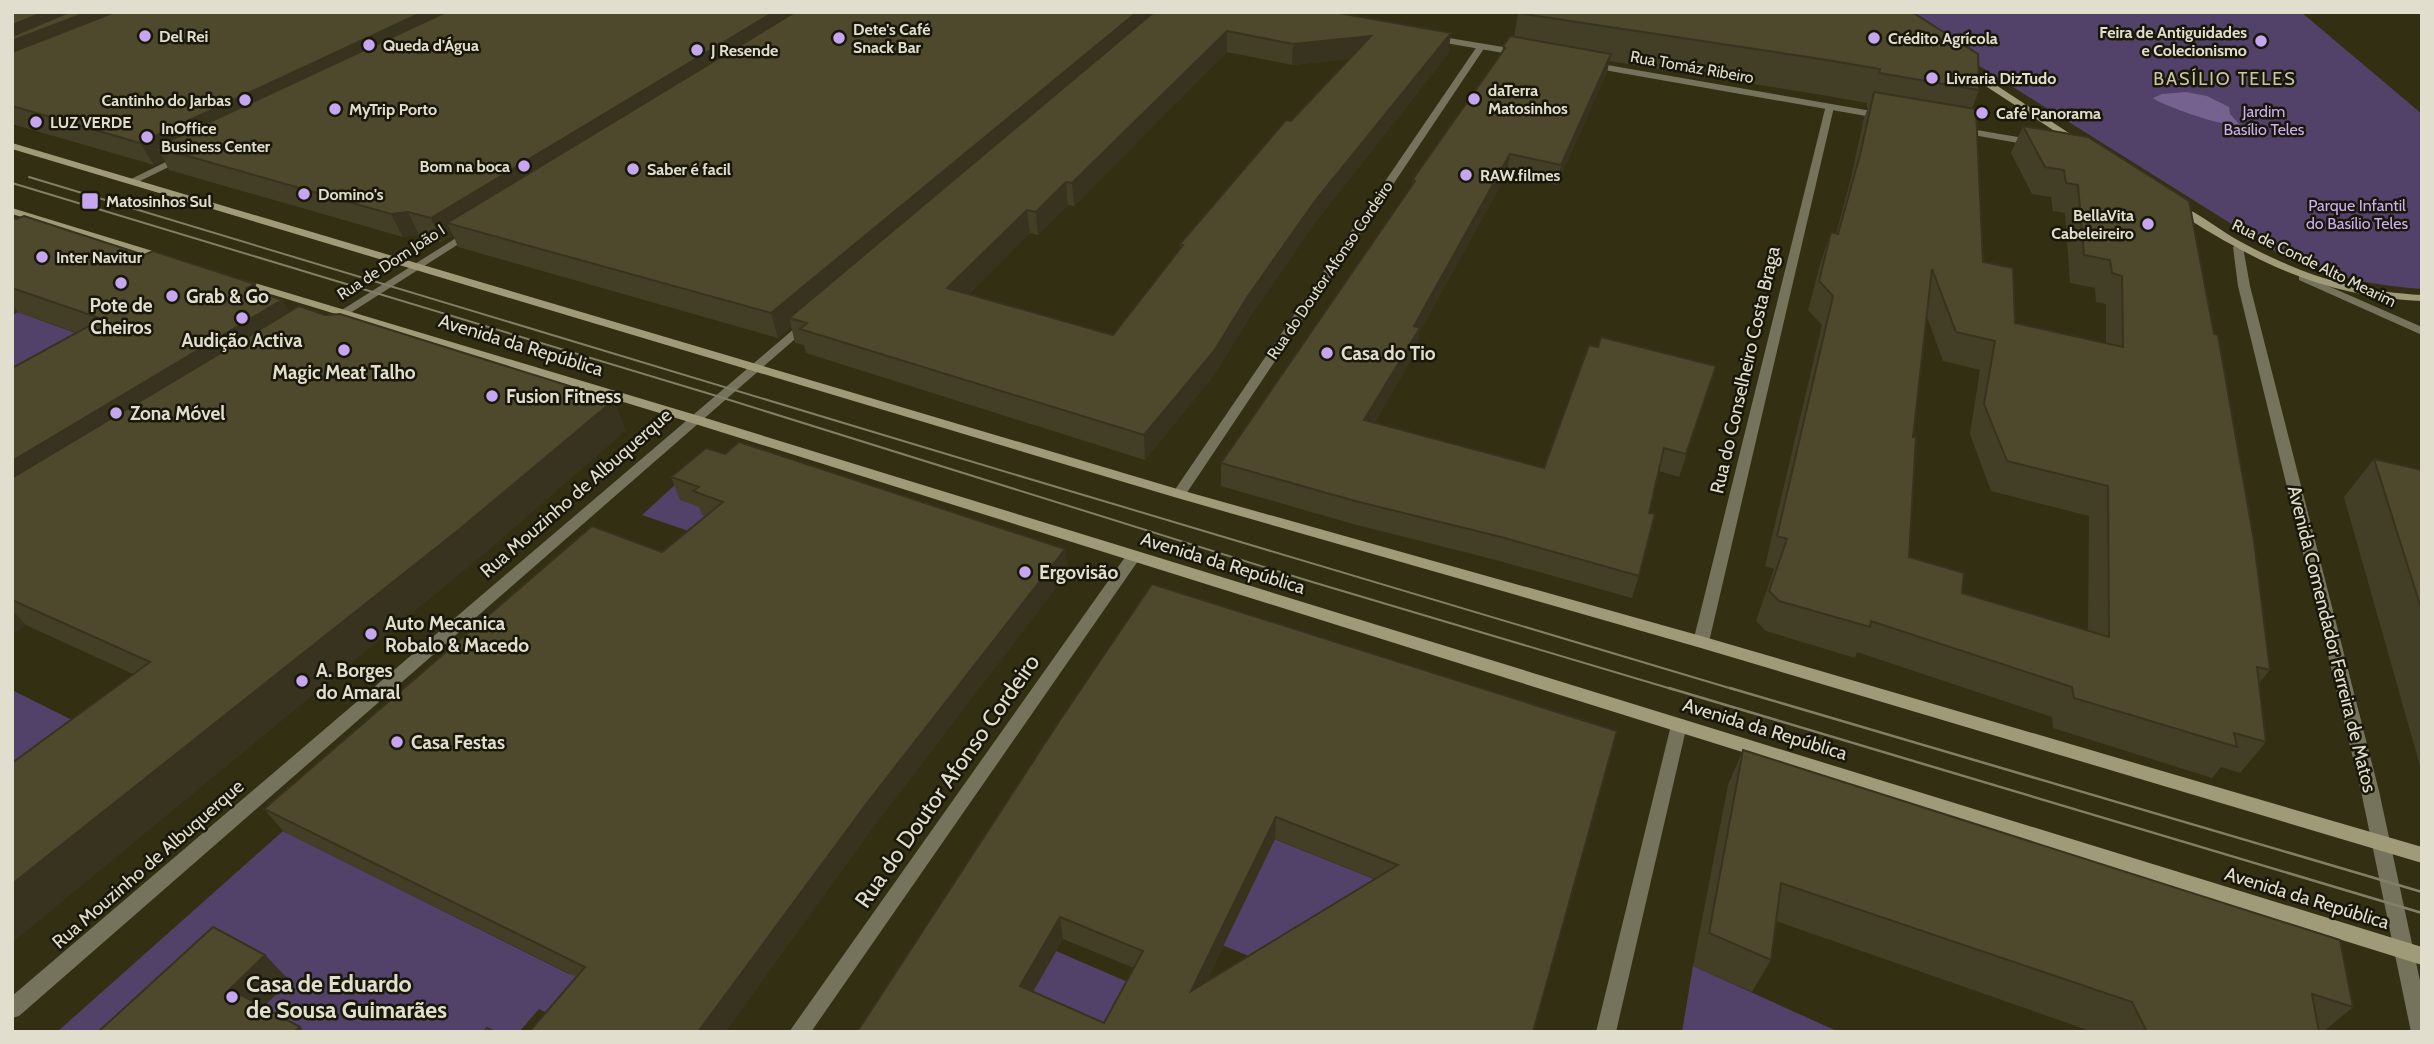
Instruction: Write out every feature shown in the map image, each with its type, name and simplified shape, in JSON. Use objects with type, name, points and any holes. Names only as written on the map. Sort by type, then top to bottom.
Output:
[{"type":"main road","points":[[1957,63],[2086,150]]},
{"type":"main road","points":[[12,146],[1179,494],[1701,642],[2422,855]]},
{"type":"main road","name":"Rua de Conde Alto Mearim","points":[[2172,204],[2238,247],[2302,278]]},
{"type":"main road","points":[[12,211],[178,262]]},
{"type":"main road","name":"Avenida da República","points":[[228,278],[694,419],[2413,953]]},
{"type":"main road","points":[[2302,278],[2376,294],[2422,298]]},
{"type":"street","points":[[1415,35],[1535,56]]},
{"type":"street","name":"Rua do Doutor Afonso Cordeiro","points":[[1179,494],[1482,47]]},
{"type":"street","name":"Rua Tomáz Ribeiro","points":[[1576,63],[1895,118]]},
{"type":"street","name":"Rua do Conselheiro Costa Braga","points":[[1701,642],[1829,107]]},
{"type":"street","points":[[1947,127],[2051,146]]},
{"type":"street","points":[[2062,148],[2086,150]]},
{"type":"street","points":[[131,181],[189,153]]},
{"type":"street","points":[[38,229],[51,223]]},
{"type":"street","name":"Rua de Dom João I","points":[[324,325],[477,228]]},
{"type":"street","name":"Avenida Comendador Ferreira de Matos","points":[[2238,247],[2244,286],[2382,844],[2413,953],[2421,1032]]},
{"type":"street","name":"Rua de Conde Alto Mearim","points":[[2302,278],[2422,332]]},
{"type":"street","name":"Rua Mouzinho de Albuquerque","points":[[12,1009],[816,316]]},
{"type":"street","name":"Rua do Doutor Afonso Cordeiro","points":[[799,1032],[1133,557]]},
{"type":"street","points":[[1606,1032],[1679,725]]},
{"type":"green space","name":"Jardim Basílio Teles","points":[[1893,12],[2301,12],[2422,114],[2422,289],[2354,280],[2289,260]]},
{"type":"green space","points":[[18,312],[122,350],[12,411],[12,315]]},
{"type":"green space","points":[[698,464],[707,510],[805,571],[642,515]]},
{"type":"green space","points":[[12,690],[88,728],[12,784]]},
{"type":"green space","points":[[283,831],[569,974],[679,850],[569,1024],[539,1009],[519,1032],[57,1032]]},
{"type":"green space","points":[[1274,839],[1394,887],[1268,964],[1222,945]]},
{"type":"green space","points":[[1056,951],[1137,986],[1113,1032],[1024,1007]]},
{"type":"green space","points":[[1693,966],[1839,1032],[1682,1032]]},
{"type":"shaded area","points":[[2186,92],[2207,96],[2229,107],[2230,114],[2240,125],[2195,116],[2153,98],[2162,94]]},
{"type":"building","points":[[12,12],[45,12],[12,25]]},
{"type":"building","points":[[69,12],[88,12],[12,41],[12,36]]},
{"type":"building","points":[[115,12],[423,12],[140,143],[12,106],[12,52]]},
{"type":"building","points":[[446,12],[774,12],[431,218],[408,212],[391,214],[156,147]]},
{"type":"building","points":[[795,12],[1137,12],[771,313],[447,223]]},
{"type":"building","points":[[1154,12],[1333,12],[1451,33],[1315,201],[1248,296],[1214,351],[1144,435],[800,329],[807,323],[789,318]],"holes":[[[1227,31],[1293,44],[1371,36],[1291,121],[1286,120],[1180,244],[1183,245],[1113,335],[947,288],[1027,210],[1036,212],[1066,182],[1072,183]]]},
{"type":"building","points":[[1518,12],[1912,12],[1978,54],[1979,90],[1879,73],[1880,69],[1827,60]]},
{"type":"building","points":[[1510,36],[1611,54],[1561,165],[1510,154],[1414,326],[1420,328],[1364,420],[1544,468],[1589,345],[1598,347],[1601,337],[1716,366],[1686,454],[1664,448],[1649,513],[1655,514],[1639,576],[1221,463],[1415,181],[1413,179],[1505,48],[1503,46]]},
{"type":"building","points":[[1874,92],[1976,109],[1983,262],[2013,268],[2015,323],[2123,347],[2122,276],[2112,273],[2110,260],[2084,255],[2078,185],[2066,183],[2064,170],[2045,167],[2023,126],[2088,137],[2189,201],[2214,334],[2218,335],[2254,541],[2270,670],[2257,667],[2266,742],[2234,733],[2237,747],[2074,698],[2072,687],[1871,621],[1870,627],[1779,601],[1769,591],[1787,539],[1777,536],[1833,296],[1819,281],[1831,232],[1838,234]],"holes":[[[1932,269],[1956,332],[1995,341],[1984,404],[2007,461],[2108,486],[2109,637],[1962,593],[1964,573],[1909,557],[1916,437],[1913,437]]]},
{"type":"building","points":[[24,216],[144,255],[153,251],[255,284],[247,288],[282,300],[12,461],[12,368],[102,319],[12,288],[12,218]]},
{"type":"building","points":[[299,306],[325,315],[340,314],[614,400],[461,528],[12,884],[12,763],[150,662],[12,600],[12,478]]},
{"type":"building","points":[[739,442],[1065,549],[867,803],[698,1032],[529,1032],[585,967],[264,809],[592,526],[662,552],[723,502],[693,491],[699,487],[671,477],[706,448],[725,454]]},
{"type":"building","points":[[2374,459],[2422,470],[2422,611]]},
{"type":"building","points":[[1152,584],[1617,731],[1533,1032],[857,1032]],"holes":[[[1276,817],[1398,865],[1191,991]],[[1060,917],[1143,951],[1104,1023],[1020,986]]]},
{"type":"building","points":[[1743,750],[2340,940],[2353,1007],[2312,994],[2319,1032],[2147,1032],[2132,1002],[1781,883],[1771,960],[1709,933]]},
{"type":"building","points":[[213,927],[265,955],[230,989],[300,1027],[294,1032],[98,1032]]},
{"type":"tram line","points":[[29,177],[1736,690]]},
{"type":"tram line","points":[[12,183],[720,397],[1309,581],[1675,690]]},
{"type":"tram line","points":[[1669,688],[2422,913]]},
{"type":"tram line","points":[[1730,688],[2422,892]]},
{"type":"place","name":"Del Rei","points":[[145,36]]},
{"type":"place","name":"Dete's Café Snack Bar","points":[[839,38]]},
{"type":"place","name":"Crédito Agrícola","points":[[1874,38]]},
{"type":"place","name":"Feira de Antiguidades e Colecionismo","points":[[2261,41]]},
{"type":"place","name":"Queda d'Água","points":[[369,45]]},
{"type":"place","name":"J Resende","points":[[697,50]]},
{"type":"place","name":"Livraria DizTudo","points":[[1932,78]]},
{"type":"place","name":"daTerra Matosinhos","points":[[1474,99]]},
{"type":"place","name":"Cantinho do Jarbas","points":[[245,100]]},
{"type":"place","name":"MyTrip Porto","points":[[335,109]]},
{"type":"place","name":"Café Panorama","points":[[1982,113]]},
{"type":"place","name":"LUZ VERDE","points":[[36,122]]},
{"type":"place","name":"InOffice Business Center","points":[[147,137]]},
{"type":"place","name":"Bom na boca","points":[[524,166]]},
{"type":"place","name":"Saber é facil","points":[[633,169]]},
{"type":"place","name":"RAW.filmes","points":[[1466,175]]},
{"type":"place","name":"Domino's","points":[[304,194]]},
{"type":"place","name":"Matosinhos Sul","points":[[90,201]]},
{"type":"place","name":"BellaVita Cabeleireiro","points":[[2148,224]]},
{"type":"place","name":"Inter Navitur","points":[[42,257]]},
{"type":"place","name":"Pote de Cheiros","points":[[121,283]]},
{"type":"place","name":"Grab & Go","points":[[172,296]]},
{"type":"place","name":"Audição Activa","points":[[242,318]]},
{"type":"place","name":"Magic Meat Talho","points":[[344,350]]},
{"type":"place","name":"Casa do Tio","points":[[1327,353]]},
{"type":"place","name":"Fusion Fitness","points":[[492,396]]},
{"type":"place","name":"Zona Móvel","points":[[116,413]]},
{"type":"place","name":"Ergovisão","points":[[1025,572]]},
{"type":"place","name":"Auto Mecanica Robalo & Macedo","points":[[371,634]]},
{"type":"place","name":"A. Borges do Amaral","points":[[302,681]]},
{"type":"place","name":"Casa Festas","points":[[397,742]]},
{"type":"place","name":"Casa de Eduardo de Sousa Guimarães","points":[[232,997]]},
{"type":"district","name":"BASÍLIO TELES","points":[[2225,79]]},
{"type":"park label","name":"Parque Infantil do Basílio Teles","points":[[2357,214]]}]
